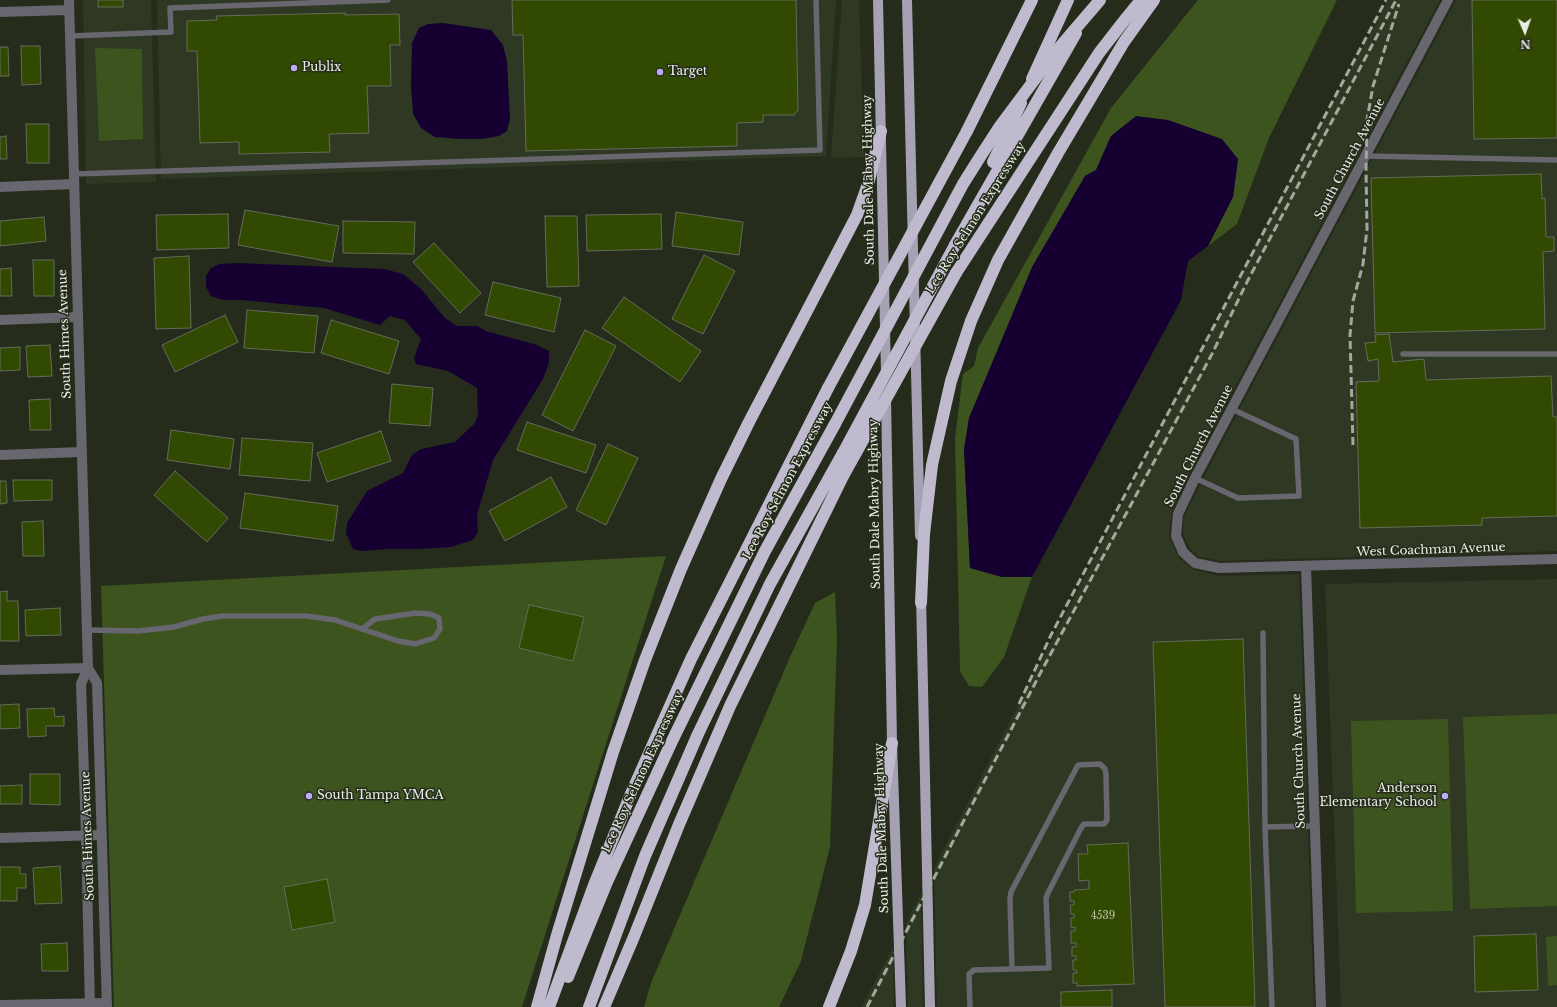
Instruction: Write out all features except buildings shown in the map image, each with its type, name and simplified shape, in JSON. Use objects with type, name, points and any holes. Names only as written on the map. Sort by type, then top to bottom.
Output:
[{"type":"highway","points":[[549,1007],[594,885],[630,796],[726,588],[828,388],[967,131],[1032,0]]},
{"type":"highway","points":[[954,245],[1068,0]]},
{"type":"highway","points":[[589,1007],[645,856],[701,727],[770,584],[843,453],[954,245],[1033,106],[1096,0]]},
{"type":"highway","name":"Lee Roy Selmon Expressway","points":[[556,1007],[607,882],[673,739],[765,551],[980,157],[1000,126],[1053,55],[1100,0]]},
{"type":"highway","name":"Lee Roy Selmon Expressway","points":[[604,1007],[680,822],[730,706],[843,476],[956,273],[1099,53],[1141,0]]},
{"type":"highway","points":[[921,603],[922,557],[931,473],[941,421],[957,361],[971,321],[988,281],[1058,154],[1124,42],[1154,0]]},
{"type":"highway","points":[[537,1007],[559,928],[613,752],[645,660],[664,611],[700,524],[735,450],[857,215],[868,184],[881,131]]},
{"type":"highway","points":[[829,1007],[851,951],[865,905],[892,743]]},
{"type":"highway","points":[[611,1007],[633,939]]},
{"type":"main road","name":"South Dale Mabry Highway","points":[[878,0],[892,743],[901,1007]]},
{"type":"main road","points":[[907,0],[930,1007]]},
{"type":"street","name":"South Church Avenue","points":[[1321,1007],[1306,566],[1219,568],[1195,563],[1184,552],[1176,536],[1178,514],[1195,478],[1448,0]]},
{"type":"street","name":"South Himes Avenue","points":[[69,5],[88,668],[81,684],[90,1005]]},
{"type":"street","points":[[0,12],[69,5]]},
{"type":"street","points":[[0,187],[74,179]]},
{"type":"street","points":[[0,320],[78,317]]},
{"type":"street","points":[[0,455],[81,452]]},
{"type":"street","name":"West Coachman Avenue","points":[[1306,566],[1557,559]]},
{"type":"street","name":"South Himes Avenue","points":[[88,668],[97,683],[106,1005]]},
{"type":"street","points":[[0,670],[88,668]]},
{"type":"street","points":[[0,838],[101,835]]},
{"type":"street","points":[[0,1005],[106,1005]]},
{"type":"lane","points":[[70,36],[171,32],[170,8],[388,0]]},
{"type":"lane","points":[[74,179],[820,150],[816,0]]},
{"type":"lane","points":[[1366,156],[1557,160]]},
{"type":"lane","points":[[1403,354],[1557,354]]},
{"type":"lane","points":[[1195,478],[1238,498],[1299,496],[1296,439],[1232,409]]},
{"type":"lane","points":[[87,630],[138,631],[174,627],[203,618],[222,616],[306,616],[335,620],[362,629],[398,641],[415,644],[434,638],[440,629],[439,618],[430,614],[416,613],[375,619],[362,629]]},
{"type":"lane","points":[[1263,633],[1265,827],[1272,1007]]},
{"type":"lane","points":[[970,1007],[968,974],[974,970],[1012,969],[1049,968],[1047,895],[1084,824],[1104,824],[1107,820],[1106,774],[1105,768],[1100,764],[1078,765],[1011,892],[1012,969]]},
{"type":"lane","points":[[1265,827],[1315,826]]},
{"type":"shaded area","points":[[83,0],[151,0],[156,182],[86,184]]},
{"type":"shaded area","points":[[157,0],[836,0],[826,156],[161,179]]},
{"type":"shaded area","points":[[842,0],[859,0],[864,157],[831,158]]},
{"type":"shaded area","points":[[1389,0],[1440,0],[1189,474],[1172,510],[1169,535],[1179,558],[1194,570],[1219,576],[1299,574],[1314,1007],[937,1007],[934,868],[1299,163]]},
{"type":"shaded area","points":[[1456,0],[1557,0],[1557,551],[1219,561],[1198,556],[1189,547],[1183,534],[1184,517],[1201,482]]},
{"type":"shaded area","points":[[443,23],[491,30],[503,45],[507,61],[510,119],[507,131],[499,136],[483,139],[435,137],[421,128],[413,114],[411,86],[412,43],[419,28],[428,24]]},
{"type":"shaded area","points":[[1136,116],[1168,120],[1222,139],[1238,159],[1233,197],[1208,246],[1188,261],[1181,300],[1032,577],[1002,577],[970,568],[964,450],[969,418],[1032,267],[1085,176],[1096,170],[1111,136]]},
{"type":"shaded area","points":[[237,263],[384,269],[403,274],[421,289],[445,318],[457,326],[477,326],[486,331],[537,345],[549,351],[549,363],[543,379],[493,460],[477,515],[478,532],[473,540],[451,547],[362,551],[353,549],[346,533],[347,523],[367,491],[403,473],[412,455],[421,449],[455,442],[474,424],[478,416],[477,388],[448,371],[416,364],[414,358],[421,339],[405,320],[390,316],[380,325],[324,308],[241,300],[223,300],[211,296],[206,287],[206,276],[211,268],[219,264]]},
{"type":"shaded area","name":"Anderson Elementary School","points":[[1557,579],[1557,1007],[1341,1007],[1325,584]]},
{"type":"shaded area","points":[[921,893],[923,1007],[908,1007],[906,923]]},
{"type":"shaded area","points":[[893,947],[894,1007],[862,1007]]},
{"type":"green space","points":[[1198,0],[1337,0],[1269,138],[1237,224],[1208,246],[1233,197],[1238,159],[1111,136],[1096,170],[1085,176],[969,418],[964,450],[970,568],[1002,577],[1032,577],[1004,657],[982,687],[969,686],[960,671],[955,439],[963,374],[974,366],[978,348],[1111,108]]},
{"type":"green space","points":[[95,48],[142,49],[143,139],[99,141]]},
{"type":"green space","name":"South Tampa YMCA","points":[[666,556],[522,1007],[114,1007],[101,586]]},
{"type":"green space","points":[[835,592],[837,639],[830,847],[801,961],[779,1007],[644,1007],[651,983],[790,657],[815,603]]},
{"type":"green space","points":[[1557,714],[1557,906],[1470,909],[1463,717]]},
{"type":"green space","points":[[1448,719],[1453,911],[1356,913],[1351,721]]},
{"type":"green space","points":[[1557,936],[1557,985],[1548,986],[1546,937]]},
{"type":"railway","points":[[1019,704],[1051,635],[1386,0]]},
{"type":"railway","points":[[867,1007],[1042,670],[1212,354],[1248,280],[1396,0]]},
{"type":"railway","points":[[1353,445],[1350,335],[1353,301],[1363,264],[1367,229],[1367,120],[1373,86],[1399,4]]},
{"type":"place","name":"Publix","points":[[294,68]]},
{"type":"place","name":"Target","points":[[660,72]]},
{"type":"place","name":"South Tampa YMCA","points":[[309,796]]},
{"type":"place","name":"Anderson Elementary School","points":[[1445,796]]}]
